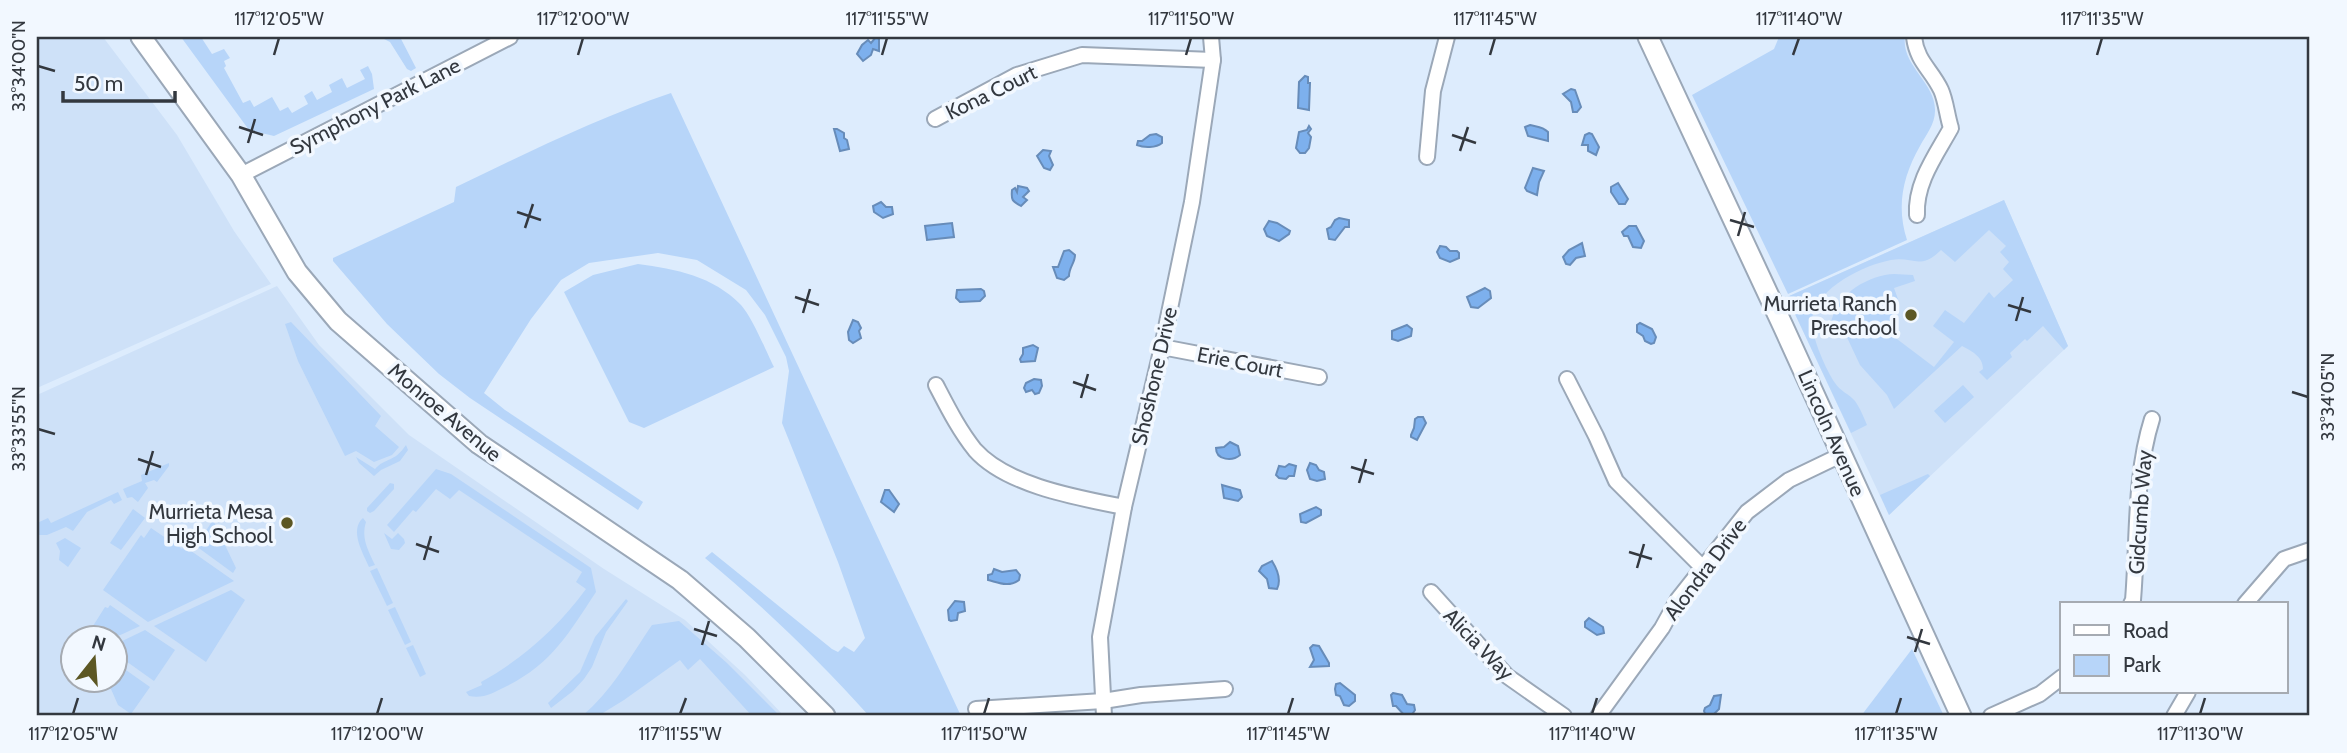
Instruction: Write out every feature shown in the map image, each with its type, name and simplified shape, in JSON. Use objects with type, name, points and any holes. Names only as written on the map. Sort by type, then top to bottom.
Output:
[{"type":"street","name":"Monroe Avenue","points":[[141,37],[241,175],[297,272],[338,321],[479,444],[680,580],[747,638],[825,716]]},
{"type":"street","name":"Symphony Park Lane","points":[[241,175],[510,37]]},
{"type":"street","name":"Shoshone Drive","points":[[1104,716],[1100,637],[1124,507],[1162,347],[1192,202],[1213,60],[1211,37]]},
{"type":"street","points":[[1427,157],[1433,92],[1447,37]]},
{"type":"street","name":"Lincoln Avenue","points":[[1648,37],[1961,716]]},
{"type":"street","points":[[1914,37],[1916,52],[1943,93],[1951,128],[1920,186],[1917,215]]},
{"type":"street","name":"Kona Court","points":[[935,119],[1017,75],[1082,55],[1213,60]]},
{"type":"street","name":"Erie Court","points":[[1162,347],[1318,377]]},
{"type":"street","points":[[1567,379],[1597,436],[1616,481],[1702,568]]},
{"type":"street","points":[[936,385],[955,421],[977,451],[1000,468],[1023,481],[1084,499],[1124,507]]},
{"type":"street","name":"Gidcumb Way","points":[[2132,602],[2139,491],[2146,439],[2152,419]]},
{"type":"street","name":"Alondra Drive","points":[[1598,716],[1702,568],[1747,512],[1789,480],[1841,455]]},
{"type":"street","points":[[2247,602],[2284,558],[2310,550]]},
{"type":"street","name":"Alicia Way","points":[[1431,593],[1507,676],[1564,716]]},
{"type":"street","points":[[1991,716],[2040,694],[2060,679]]},
{"type":"street","points":[[976,709],[1103,701],[1141,695],[1225,689]]},
{"type":"street","points":[[2174,716],[2187,694]]},
{"type":"shaded area","points":[[103,37],[177,135],[234,231],[271,284],[37,388],[37,39]]},
{"type":"shaded area","points":[[2004,200],[2068,346],[1889,515],[1787,297]]},
{"type":"shaded area","name":"Murrieta Mesa High School","points":[[277,286],[319,345],[409,435],[604,569],[685,620],[745,675],[784,716],[37,716],[37,395]]},
{"type":"green space","points":[[181,37],[201,37],[212,54],[224,49],[230,58],[224,61],[224,68],[243,103],[250,100],[254,107],[272,97],[280,111],[288,107],[292,113],[308,104],[304,96],[312,91],[317,100],[332,92],[329,85],[342,78],[347,88],[365,79],[360,70],[368,66],[374,89],[274,136],[249,130]]},
{"type":"green space","points":[[380,37],[400,37],[416,68],[411,71],[407,69],[390,42]]},
{"type":"green space","points":[[1779,37],[1905,37],[1908,56],[1930,92],[1935,111],[1932,125],[1909,169],[1903,191],[1902,215],[1907,240],[1788,294],[1692,95],[1774,49]]},
{"type":"green space","points":[[671,93],[961,716],[869,716],[790,634],[705,558],[712,552],[838,652],[844,646],[854,652],[865,638],[838,562],[782,423],[789,371],[786,357],[765,315],[746,290],[697,260],[658,253],[589,263],[561,280],[531,319],[484,393],[505,410],[643,502],[638,510],[470,398],[439,374],[387,324],[333,261],[333,258],[454,202],[456,187],[589,125]]},
{"type":"green space","points":[[2004,200],[2068,346],[2064,350],[2043,326],[2010,353],[2012,357],[1987,380],[1979,372],[1983,365],[1979,358],[1962,346],[1894,409],[1887,395],[1860,365],[1843,329],[1830,329],[1836,309],[1848,293],[1865,282],[1885,275],[1913,275],[1915,281],[1894,288],[1899,302],[1891,305],[1898,328],[1893,336],[1934,367],[1954,342],[1933,326],[1945,310],[1964,323],[1989,292],[1994,298],[2013,280],[2003,269],[2009,262],[2000,252],[2006,246],[1989,230],[1955,262],[1941,250],[1927,260],[1899,259],[1868,267],[1833,287],[1816,307],[1812,318],[1816,342],[1827,370],[1837,386],[1855,401],[1867,425],[1851,433],[1787,297]]},
{"type":"green space","points":[[638,264],[693,276],[730,295],[750,318],[774,367],[644,428],[629,422],[564,292],[593,275]]},
{"type":"green space","points":[[291,322],[381,416],[375,426],[399,447],[392,455],[374,462],[356,451],[345,456],[298,361],[285,324]]},
{"type":"green space","points":[[1963,385],[1974,397],[1945,423],[1934,411]]},
{"type":"green space","points":[[406,445],[408,450],[400,461],[374,476],[356,457],[375,469],[398,455]]},
{"type":"green space","points":[[169,463],[157,482],[154,480],[145,483],[148,488],[138,502],[132,497],[127,498],[123,489],[142,481],[141,475]]},
{"type":"green space","points":[[436,469],[451,474],[591,568],[596,592],[558,647],[547,658],[521,678],[483,696],[469,696],[466,692],[482,685],[481,682],[539,641],[586,589],[576,582],[582,572],[459,490],[450,499],[436,489],[394,532],[387,525]]},
{"type":"green space","points":[[1928,474],[1930,476],[1889,515],[1880,495]]},
{"type":"green space","points":[[390,483],[394,484],[394,489],[374,511],[367,511],[367,508]]},
{"type":"green space","points":[[118,492],[122,500],[114,504],[111,500],[87,512],[73,531],[66,527],[47,535],[37,535],[37,523],[48,518],[51,523]]},
{"type":"green space","points":[[133,509],[145,518],[121,550],[110,543]]},
{"type":"green space","points":[[363,518],[366,522],[366,544],[375,565],[369,567],[357,535],[359,523]]},
{"type":"green space","points":[[213,520],[236,568],[233,573],[196,546]]},
{"type":"green space","points":[[151,528],[182,549],[184,546],[234,581],[148,622],[103,590],[141,535],[144,538]]},
{"type":"green space","points":[[384,533],[392,539],[398,533],[405,543],[399,550],[391,549]]},
{"type":"green space","points":[[65,538],[81,548],[68,567],[59,560],[60,551],[56,543]]},
{"type":"green space","points":[[377,568],[393,603],[387,606],[370,571]]},
{"type":"green space","points":[[231,590],[245,600],[206,662],[154,626]]},
{"type":"green space","points":[[626,599],[628,601],[606,632],[592,667],[584,679],[551,708],[548,703],[580,672],[595,637]]},
{"type":"green space","points":[[110,605],[140,626],[130,630],[130,624],[94,624],[105,607]]},
{"type":"green space","points":[[395,607],[411,642],[405,645],[388,610]]},
{"type":"green space","points":[[679,621],[727,663],[780,716],[752,716],[700,659],[688,670],[680,660],[598,716],[582,716],[612,685],[652,625]]},
{"type":"green space","points":[[145,630],[175,650],[154,681],[130,664],[130,637]]},
{"type":"green space","points":[[413,645],[426,674],[420,677],[406,648]]},
{"type":"green space","points":[[1912,649],[1944,716],[1861,716]]},
{"type":"green space","points":[[130,673],[150,687],[131,714],[118,705],[113,694],[130,694]]},
{"type":"water","points":[[876,37],[879,39],[879,51],[873,49],[871,55],[863,61],[857,54],[862,45],[868,40],[871,43]]},
{"type":"water","points":[[1305,76],[1310,83],[1309,110],[1298,108],[1299,82]]},
{"type":"water","points":[[1571,89],[1575,90],[1581,107],[1577,112],[1573,112],[1571,102],[1563,94]]},
{"type":"water","points":[[1530,125],[1548,132],[1548,141],[1528,136],[1525,127]]},
{"type":"water","points":[[1309,126],[1309,148],[1305,153],[1300,153],[1296,148],[1299,132],[1307,130]]},
{"type":"water","points":[[834,129],[844,133],[849,149],[840,151]]},
{"type":"water","points":[[1589,133],[1599,147],[1596,155],[1588,151],[1588,145],[1582,145],[1585,135]]},
{"type":"water","points":[[1156,134],[1162,137],[1162,143],[1159,145],[1137,145],[1138,141]]},
{"type":"water","points":[[1043,150],[1051,151],[1049,156],[1053,165],[1050,170],[1044,168],[1037,156]]},
{"type":"water","points":[[1533,168],[1544,171],[1537,195],[1525,188]]},
{"type":"water","points":[[1618,183],[1628,199],[1625,204],[1619,204],[1611,192],[1611,187]]},
{"type":"water","points":[[1018,186],[1029,191],[1023,197],[1027,200],[1021,206],[1012,198],[1012,190],[1015,188],[1017,192]]},
{"type":"water","points":[[881,202],[886,207],[892,207],[893,214],[883,218],[874,212],[873,206]]},
{"type":"water","points":[[1339,218],[1349,220],[1349,227],[1345,227],[1335,240],[1329,239],[1327,229]]},
{"type":"water","points":[[1269,221],[1290,231],[1289,234],[1279,241],[1267,236],[1264,229]]},
{"type":"water","points":[[952,223],[954,237],[927,240],[925,226]]},
{"type":"water","points":[[1629,226],[1636,226],[1644,241],[1641,248],[1633,247],[1628,236],[1624,236],[1622,232]]},
{"type":"water","points":[[1582,243],[1585,256],[1576,258],[1570,265],[1566,264],[1563,257]]},
{"type":"water","points":[[1440,246],[1457,251],[1459,258],[1450,262],[1440,258],[1437,252]]},
{"type":"water","points":[[1069,250],[1075,255],[1069,276],[1064,280],[1057,278],[1053,267],[1058,267],[1064,251]]},
{"type":"water","points":[[1485,288],[1490,291],[1491,298],[1478,308],[1471,307],[1467,297]]},
{"type":"water","points":[[981,289],[985,296],[980,301],[960,302],[956,298],[957,290]]},
{"type":"water","points":[[853,320],[858,322],[861,328],[861,338],[853,343],[849,340],[848,332]]},
{"type":"water","points":[[1640,323],[1652,329],[1656,337],[1654,343],[1645,341],[1637,332],[1637,325]]},
{"type":"water","points":[[1407,325],[1412,329],[1411,336],[1398,341],[1392,339],[1392,331]]},
{"type":"water","points":[[1033,345],[1038,348],[1035,361],[1021,362],[1023,348]]},
{"type":"water","points":[[1034,379],[1041,380],[1039,393],[1035,394],[1032,390],[1026,392],[1026,383]]},
{"type":"water","points":[[1418,417],[1423,417],[1426,423],[1417,440],[1411,435]]},
{"type":"water","points":[[1230,442],[1238,446],[1240,455],[1229,459],[1222,458],[1216,448],[1224,447]]},
{"type":"water","points":[[1310,463],[1324,472],[1325,479],[1310,479],[1307,470]]},
{"type":"water","points":[[1289,464],[1296,466],[1294,476],[1279,478],[1276,475],[1279,466],[1285,467]]},
{"type":"water","points":[[1222,485],[1240,490],[1242,497],[1238,501],[1224,498]]},
{"type":"water","points":[[885,490],[889,490],[899,504],[894,512],[881,502]]},
{"type":"water","points":[[1316,507],[1321,510],[1321,515],[1306,523],[1301,522],[1300,514]]},
{"type":"water","points":[[1272,561],[1279,578],[1277,589],[1269,588],[1267,579],[1259,571],[1262,566]]},
{"type":"water","points":[[994,569],[1002,572],[1016,570],[1020,575],[1019,580],[1007,584],[988,580],[988,575],[992,574]]},
{"type":"water","points":[[955,601],[964,602],[965,611],[958,613],[957,620],[951,621],[948,610]]},
{"type":"water","points":[[1589,618],[1603,627],[1604,633],[1597,635],[1585,627]]},
{"type":"water","points":[[1313,645],[1319,646],[1329,666],[1310,667],[1314,660],[1310,648]]},
{"type":"water","points":[[1340,683],[1355,695],[1355,701],[1349,706],[1344,705],[1340,696],[1336,695],[1336,684]]},
{"type":"water","points":[[1393,693],[1402,695],[1407,704],[1414,705],[1415,710],[1411,716],[1405,716],[1393,706]]},
{"type":"water","points":[[1721,695],[1719,709],[1712,716],[1706,716],[1705,708],[1710,705],[1714,696]]},
{"type":"place","name":"Murrieta Ranch Preschool","points":[[1911,315]]},
{"type":"place","name":"Murrieta Mesa High School","points":[[287,523]]}]
